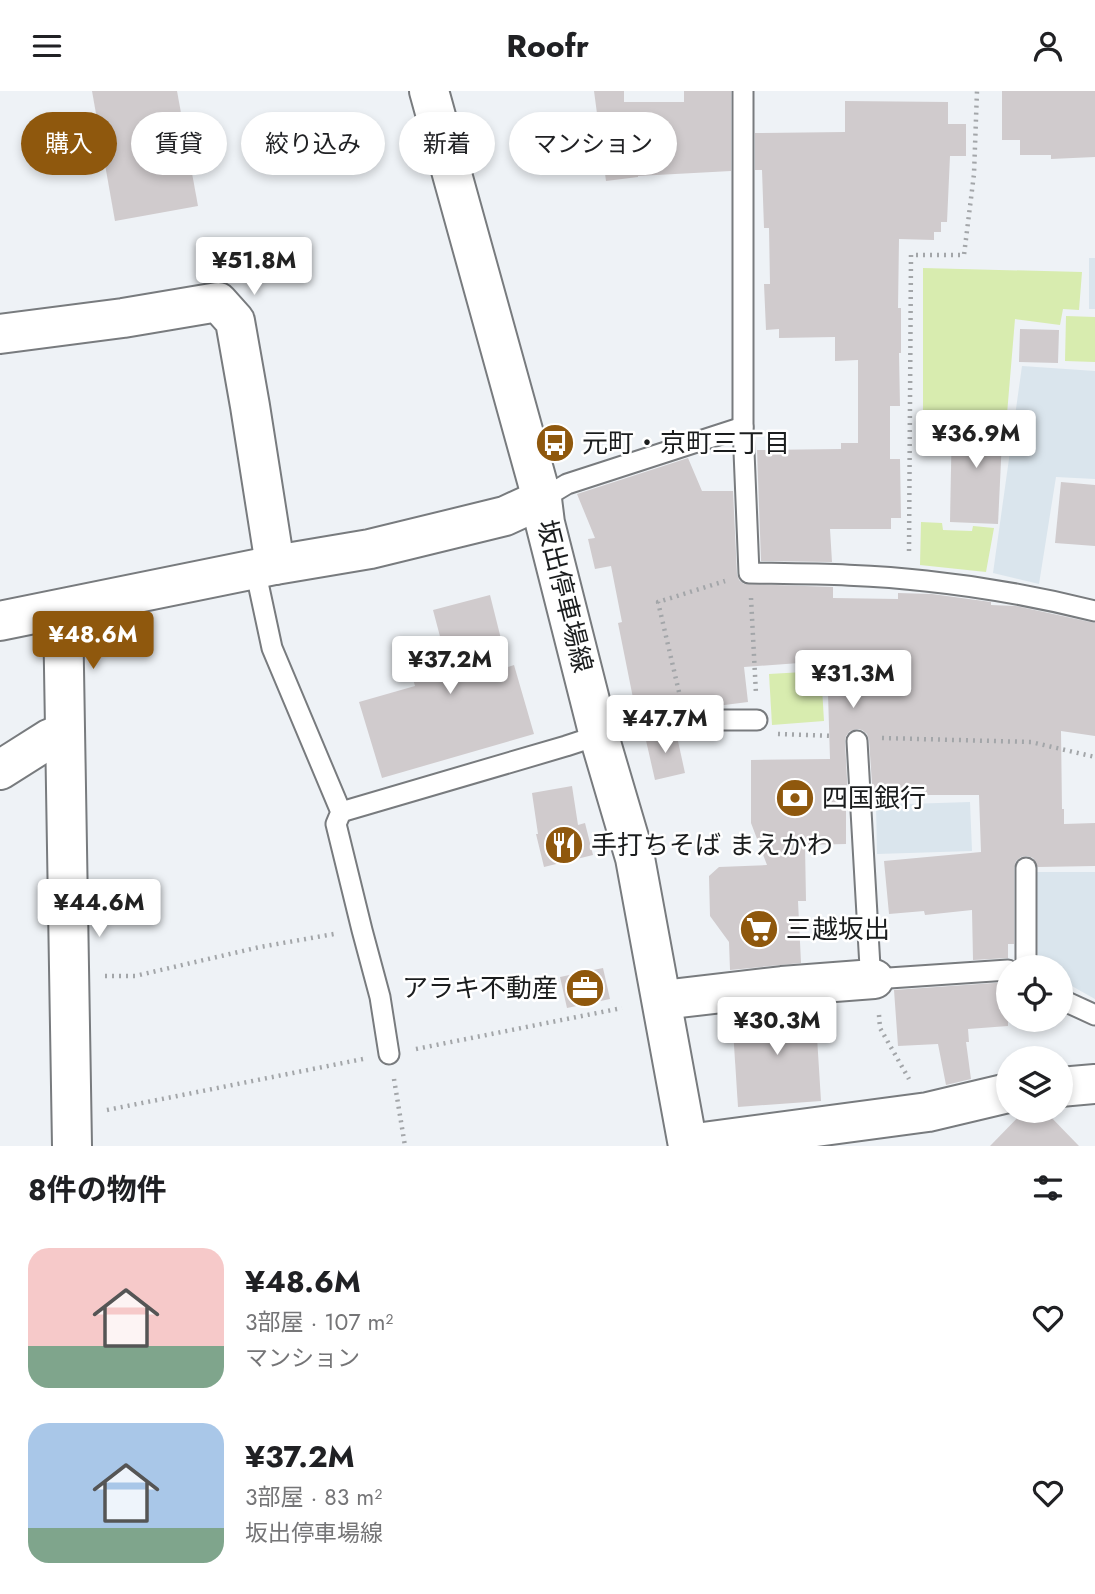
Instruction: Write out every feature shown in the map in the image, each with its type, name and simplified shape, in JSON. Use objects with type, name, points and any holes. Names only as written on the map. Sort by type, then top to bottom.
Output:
[{"type":"street","name":"坂出停車場線","points":[[429,91],[542,499],[545,523],[599,736],[635,858],[688,1145]]},
{"type":"street","points":[[0,334],[218,302],[235,321],[250,406],[265,567]]},
{"type":"street","points":[[0,621],[265,567],[370,549],[505,516],[542,499]]},
{"type":"street","points":[[63,609],[72,1132]]},
{"type":"street","points":[[0,769],[49,739],[64,733]]},
{"type":"street","points":[[662,1000],[782,986],[874,979]]},
{"type":"street","points":[[1073,1086],[1095,1084]]},
{"type":"street","points":[[688,1145],[928,1112],[996,1096]]},
{"type":"lane","points":[[743,91],[743,427],[749,573],[908,580],[1042,598],[1095,611]]},
{"type":"lane","points":[[542,499],[566,484],[743,427]]},
{"type":"lane","points":[[265,567],[272,648],[341,812],[336,824],[380,997],[389,1054]]},
{"type":"lane","points":[[341,812],[627,726],[672,720],[757,720]]},
{"type":"lane","points":[[856,741],[870,967],[874,979],[996,971]]},
{"type":"lane","points":[[1026,868],[1026,955]]},
{"type":"lane","points":[[1073,1005],[1095,1015]]},
{"type":"path","points":[[908,580],[911,254],[964,255],[974,174],[977,91]]},
{"type":"path","points":[[684,720],[658,602],[749,573],[757,720],[760,733],[840,737],[856,741],[868,738],[1031,742],[1095,757]]},
{"type":"path","points":[[70,975],[135,975],[260,947],[362,930]]},
{"type":"path","points":[[874,979],[880,1028],[928,1112]]},
{"type":"path","points":[[72,1132],[389,1054],[622,1008]]},
{"type":"path","points":[[389,1054],[405,1146]]},
{"type":"shaded area","points":[[1089,258],[1095,258],[1095,309],[1089,309]]},
{"type":"shaded area","points":[[1022,366],[1095,371],[1095,479],[1056,477],[1039,584],[993,573]]},
{"type":"shaded area","points":[[970,802],[972,851],[877,854],[876,805]]},
{"type":"shaded area","points":[[1037,872],[1095,872],[1095,999],[1073,987],[1073,955],[1038,955]]},
{"type":"green space","points":[[923,268],[1082,272],[1079,310],[1063,309],[1060,325],[1015,319],[1007,414],[946,411],[945,454],[923,452]]},
{"type":"green space","points":[[1066,316],[1095,317],[1095,362],[1065,361]]},
{"type":"green space","points":[[921,522],[942,523],[943,530],[972,531],[973,526],[994,528],[986,572],[920,565]]},
{"type":"green space","points":[[821,671],[824,721],[772,725],[769,674]]},
{"type":"building","points":[[92,91],[177,91],[181,112],[131,112],[131,175],[192,175],[198,206],[115,221],[107,175],[117,175],[117,112],[96,112]]},
{"type":"building","points":[[594,91],[624,91],[624,102],[684,102],[684,91],[731,91],[731,171],[677,174],[677,112],[597,112]]},
{"type":"building","points":[[1002,91],[1095,91],[1095,157],[1051,159],[1051,155],[1020,155],[1020,140],[1002,140]]},
{"type":"building","points":[[845,101],[948,102],[948,124],[966,124],[966,156],[950,156],[947,222],[941,222],[941,232],[934,232],[934,240],[899,239],[900,406],[890,406],[890,459],[900,459],[901,518],[891,518],[891,529],[830,529],[832,562],[761,561],[757,450],[841,449],[841,443],[858,443],[858,360],[835,361],[835,337],[779,338],[779,329],[766,330],[764,284],[770,284],[769,228],[764,228],[762,170],[755,170],[755,133],[845,132]]},
{"type":"building","points":[[605,175],[657,175],[638,176],[606,181]]},
{"type":"building","points":[[1020,329],[1059,330],[1058,363],[1019,362]]},
{"type":"building","points":[[952,418],[1003,419],[998,524],[950,522]]},
{"type":"building","points":[[688,458],[702,491],[733,491],[737,574],[744,584],[833,587],[833,598],[898,599],[898,593],[932,594],[991,602],[991,605],[1016,606],[1095,623],[1095,736],[1061,731],[1064,824],[1095,823],[1095,866],[1038,867],[1033,858],[1027,856],[1016,861],[1014,944],[1008,944],[1008,955],[996,955],[996,959],[973,960],[972,910],[925,915],[924,911],[889,914],[884,861],[981,852],[979,795],[873,798],[869,740],[867,734],[857,729],[850,731],[845,741],[848,798],[846,844],[805,845],[806,901],[798,901],[801,963],[730,970],[729,942],[710,916],[709,876],[719,867],[767,865],[751,823],[751,760],[830,759],[827,661],[744,667],[748,702],[640,712],[639,707],[635,708],[618,623],[622,622],[611,566],[595,569],[588,539],[595,538],[577,494]]},
{"type":"building","points":[[1061,482],[1095,485],[1095,546],[1055,543]]},
{"type":"building","points":[[490,595],[508,667],[514,665],[534,734],[382,778],[359,702],[415,686],[406,655],[442,644],[433,610]]},
{"type":"building","points":[[676,732],[685,773],[655,780],[645,736]]},
{"type":"building","points":[[572,786],[578,825],[585,823],[593,855],[544,867],[536,834],[532,793]]},
{"type":"building","name":"アラキ不動産","points":[[603,968],[610,999],[567,1008],[560,977]]},
{"type":"building","points":[[996,983],[996,1027],[968,1029],[969,1042],[966,1042],[971,1079],[946,1085],[938,1044],[898,1046],[894,990]]},
{"type":"building","points":[[815,1005],[821,1101],[738,1107],[732,1014]]},
{"type":"building","points":[[1012,1123],[1057,1123],[1079,1146],[990,1146]]},
{"type":"place","name":"元町・京町三丁目","points":[[555,443]]},
{"type":"place","name":"四国銀行","points":[[795,798]]},
{"type":"place","name":"手打ちそば まえかわ","points":[[564,845]]},
{"type":"place","name":"三越坂出","points":[[759,929]]},
{"type":"place","name":"アラキ不動産","points":[[585,988]]}]
